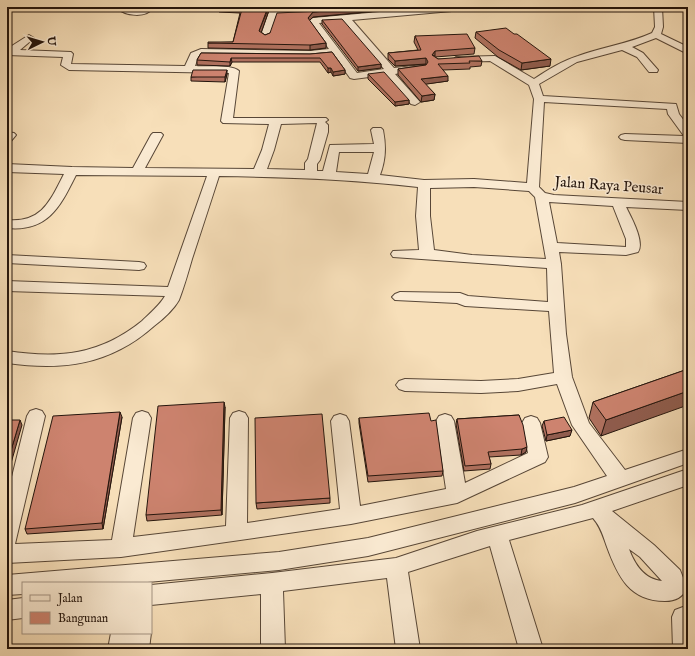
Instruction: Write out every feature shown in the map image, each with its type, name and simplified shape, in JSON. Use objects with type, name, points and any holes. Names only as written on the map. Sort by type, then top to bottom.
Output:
[{"type":"street","points":[[119,7],[140,13],[148,11],[150,7]]},
{"type":"street","points":[[422,67],[354,76],[337,51],[313,21],[463,7]]},
{"type":"street","points":[[656,35],[658,27],[658,7]]},
{"type":"street","points":[[266,35],[272,14],[317,12],[322,20]]},
{"type":"street","points":[[345,18],[415,102]]},
{"type":"street","points":[[534,83],[562,65],[581,58],[624,47],[656,35],[688,51]]},
{"type":"street","points":[[9,52],[29,38]]},
{"type":"street","points":[[624,47],[640,55],[653,70]]},
{"type":"street","points":[[189,70],[194,55],[201,52],[310,54],[337,51]]},
{"type":"street","points":[[9,52],[68,54],[66,65],[69,67],[234,71],[227,121],[276,120],[322,122],[322,132],[314,160],[311,162],[311,174]]},
{"type":"street","points":[[452,59],[492,58],[534,83],[539,99],[537,191],[554,264],[556,307],[564,377],[581,425],[621,480]]},
{"type":"street","points":[[539,99],[676,107],[674,114],[688,134]]},
{"type":"street","points":[[259,173],[268,150],[276,120]]},
{"type":"street","points":[[374,178],[380,160],[377,130]]},
{"type":"street","points":[[137,172],[157,135]]},
{"type":"street","points":[[688,140],[633,141],[688,148]]},
{"type":"street","points":[[329,176],[334,148],[380,148]]},
{"type":"street","name":"Jalan Raya Peusar","points":[[7,168],[72,171],[311,174],[374,178],[424,184],[474,183],[537,191],[554,199],[688,206]]},
{"type":"street","points":[[7,224],[29,224],[41,218],[49,210],[72,171]]},
{"type":"street","points":[[7,357],[52,361],[81,359],[108,350],[143,330],[158,316],[171,300],[214,172]]},
{"type":"street","points":[[424,184],[423,216],[427,254]]},
{"type":"street","points":[[550,247],[626,251],[633,249],[633,239],[618,203]]},
{"type":"street","points":[[398,254],[427,254],[472,259],[554,264]]},
{"type":"street","points":[[7,259],[139,266]]},
{"type":"street","points":[[7,286],[174,292]]},
{"type":"street","points":[[400,297],[460,298],[465,301],[556,307]]},
{"type":"street","points":[[405,384],[481,387],[518,385],[564,377]]},
{"type":"street","points":[[7,540],[36,416]]},
{"type":"street","points":[[121,548],[142,418]]},
{"type":"street","points":[[236,533],[239,418]]},
{"type":"street","points":[[340,421],[352,516]]},
{"type":"street","points":[[445,421],[457,495]]},
{"type":"street","points":[[7,554],[121,548],[236,533],[352,516],[457,495],[538,457],[531,423]]},
{"type":"street","points":[[50,582],[138,578],[279,561],[368,546],[575,495],[688,456]]},
{"type":"street","points":[[152,595],[272,583],[396,567],[497,535],[603,514],[688,476]]},
{"type":"street","points":[[497,535],[530,649]]},
{"type":"street","points":[[138,578],[150,544]]},
{"type":"street","points":[[396,567],[408,649]]},
{"type":"street","points":[[272,583],[273,649]]},
{"type":"street","points":[[7,585],[22,584]]},
{"type":"street","points":[[683,617],[685,649]]},
{"type":"street","points":[[120,649],[123,634]]},
{"type":"street","points":[[137,649],[139,634]]},
{"type":"building","points":[[268,7],[259,31],[265,35],[270,33],[277,13],[320,11],[322,7],[375,7],[313,12],[308,18],[326,43],[310,45],[208,43],[233,42],[242,9],[219,8]]},
{"type":"building","points":[[342,19],[381,64],[358,67],[322,20]]},
{"type":"building","points":[[506,28],[514,34],[517,34],[551,59],[522,63],[499,50],[476,32]]},
{"type":"building","points":[[467,34],[475,48],[435,51],[432,55],[438,59],[479,56],[482,61],[438,64],[448,76],[421,79],[435,94],[422,96],[398,69],[426,65],[428,62],[426,58],[395,61],[388,53],[421,50],[415,36]]},
{"type":"building","points":[[332,52],[345,70],[333,72],[331,68],[328,68],[320,58],[231,58],[230,62],[197,60],[201,53],[310,54]]},
{"type":"building","points":[[193,70],[227,70],[225,77],[191,77]]},
{"type":"building","points":[[384,72],[409,100],[395,102],[368,74]]},
{"type":"building","points":[[688,369],[688,391],[606,420],[593,402]]},
{"type":"building","points":[[224,402],[221,510],[146,515],[158,406]]},
{"type":"building","points":[[120,412],[102,523],[25,529],[53,416]]},
{"type":"building","points":[[429,413],[431,421],[436,420],[443,471],[368,476],[359,418]]},
{"type":"building","points":[[322,414],[330,498],[256,503],[255,418]]},
{"type":"building","points":[[519,415],[523,425],[527,447],[522,449],[488,452],[491,464],[465,466],[457,419]]},
{"type":"building","points":[[564,417],[572,430],[547,435],[544,421]]},
{"type":"building","points":[[7,420],[20,420],[7,464]]}]
